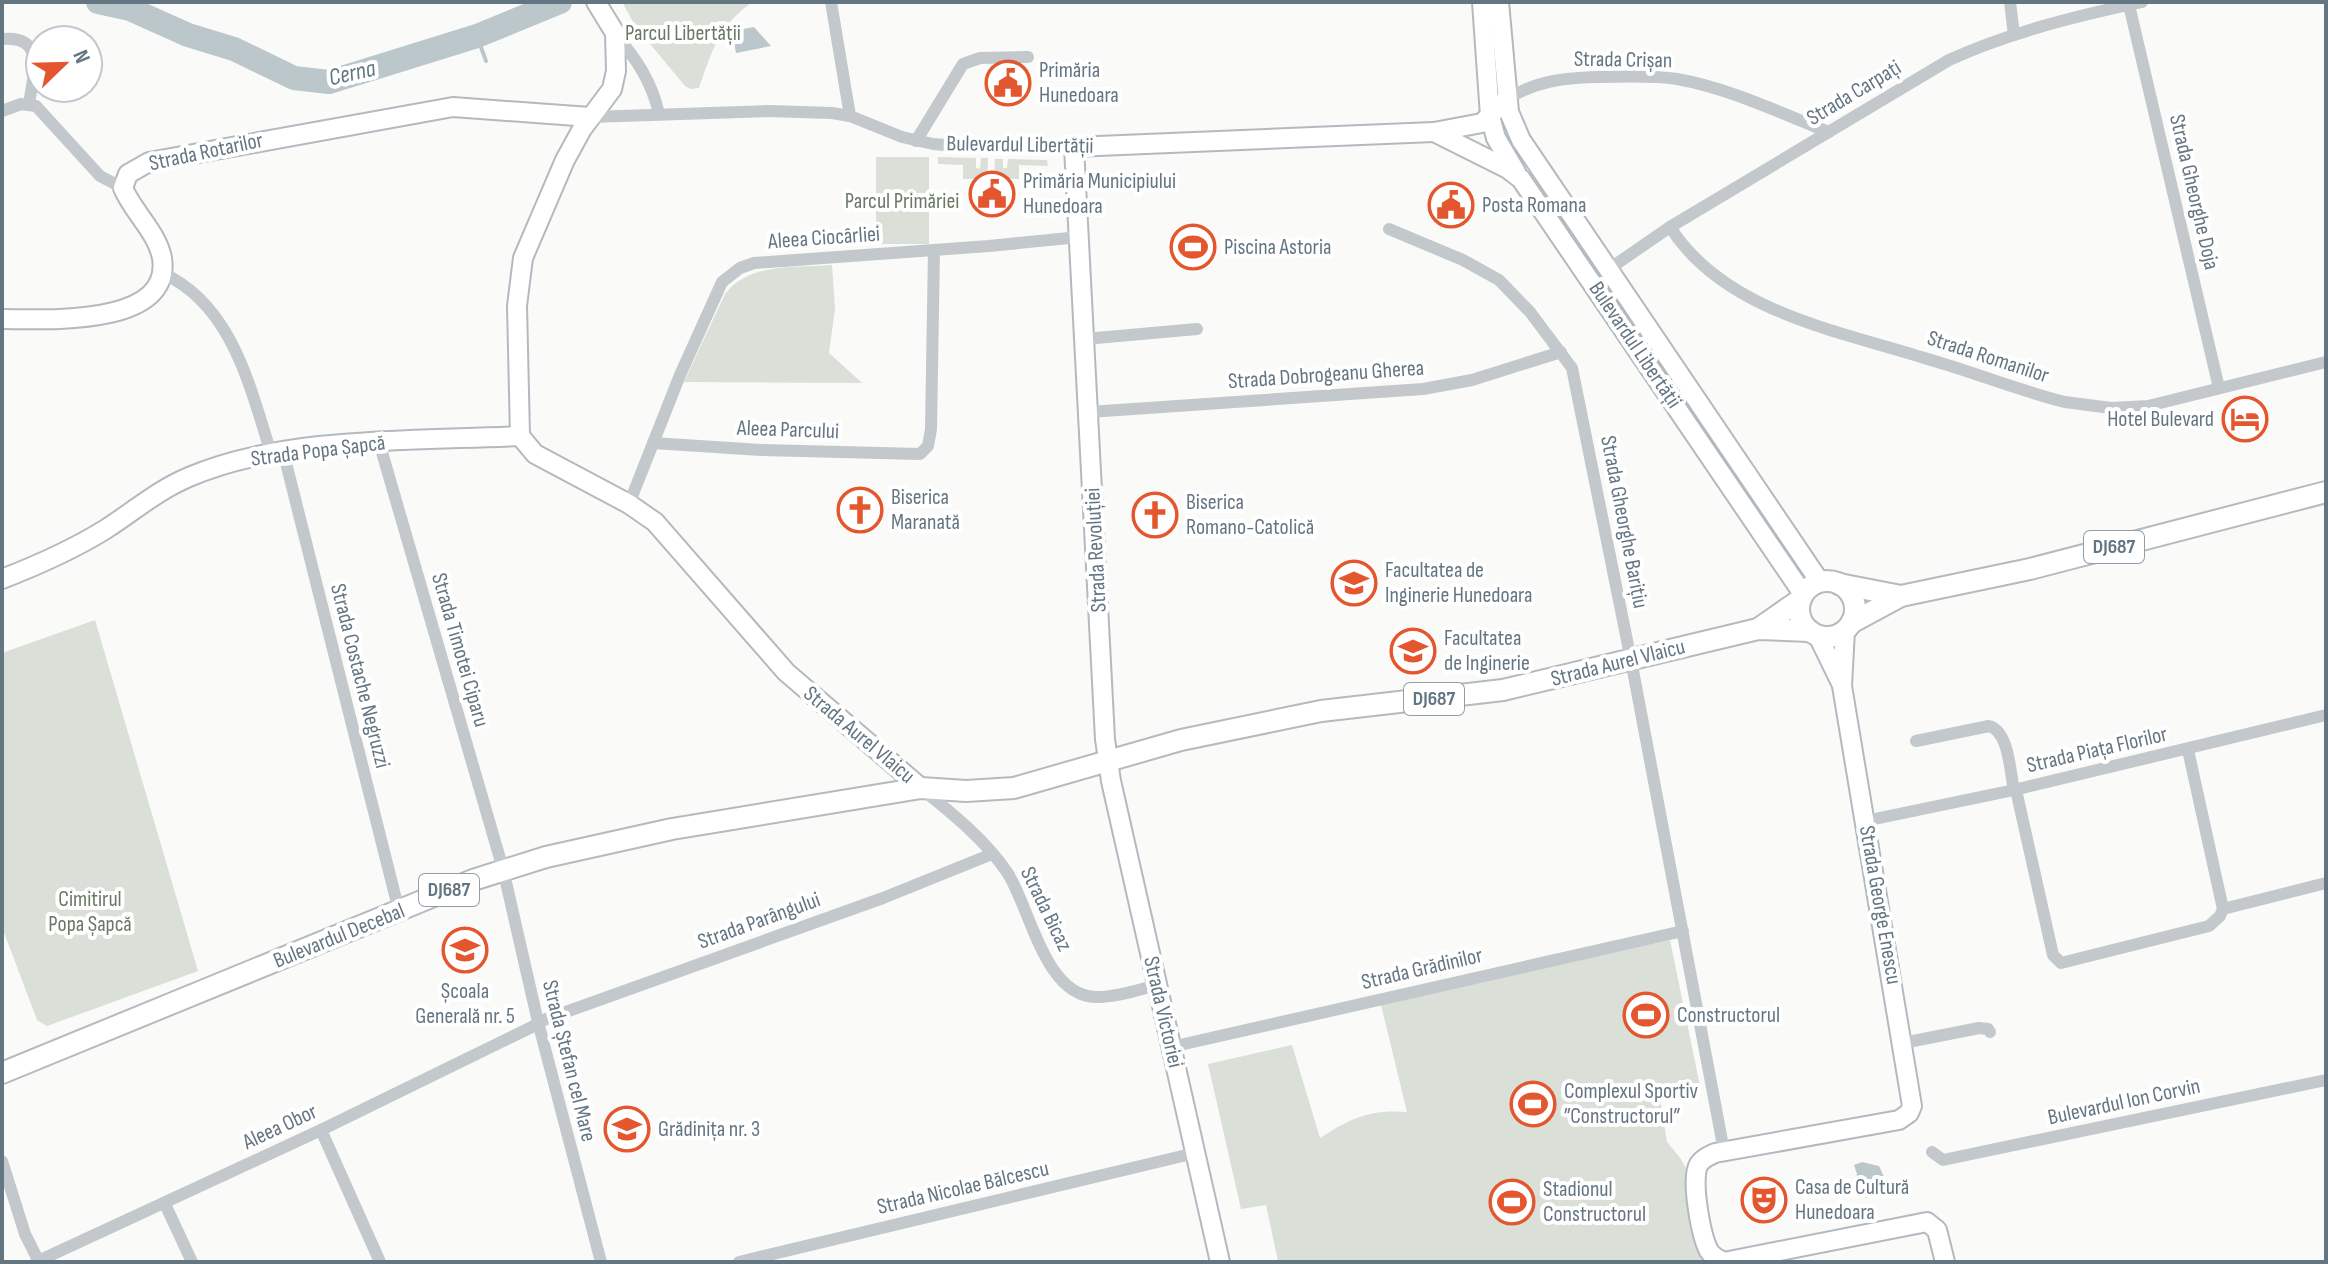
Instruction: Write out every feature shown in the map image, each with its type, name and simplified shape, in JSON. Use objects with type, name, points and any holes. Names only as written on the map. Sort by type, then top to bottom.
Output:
[{"type":"main road","name":"DJ687","points":[[1814,634],[1828,637],[1901,596],[2030,569],[2326,492]]},
{"type":"main road","name":"DJ687","points":[[1802,597],[1812,585],[1829,583],[1901,596]]},
{"type":"main road","points":[[1829,583],[1851,596],[1854,614],[1848,626]]},
{"type":"main road","name":"Strada Aurel Vlaicu","points":[[1758,629],[1802,597]]},
{"type":"main road","points":[[1802,597],[1800,617],[1814,634]]},
{"type":"main road","name":"Strada Aurel Vlaicu","points":[[921,788],[994,791],[1181,740],[1321,711],[1503,690],[1758,629],[1814,634]]},
{"type":"main road","name":"Bulevardul Decebal","points":[[2,1073],[503,869],[672,829],[921,788]]},
{"type":"street","points":[[596,2],[652,87],[659,114]]},
{"type":"street","points":[[831,2],[850,116]]},
{"type":"street","points":[[1482,2],[1490,116],[1501,148],[1521,179]]},
{"type":"street","name":"Bulevardul Libertății","points":[[1499,2],[1507,99],[1513,125],[1521,140],[1829,583]]},
{"type":"street","points":[[2010,2],[2014,35]]},
{"type":"street","name":"Strada Carpați","points":[[1609,269],[1670,227],[1949,60],[2014,35],[2136,3]]},
{"type":"street","name":"Strada Gheorghe Doja","points":[[2136,3],[2219,388]]},
{"type":"street","points":[[520,436],[517,306],[523,258],[565,160],[590,117],[612,89],[616,71],[613,29]]},
{"type":"street","points":[[2,39],[17,38],[24,42]]},
{"type":"street","points":[[916,141],[963,64],[980,58],[1028,57]]},
{"type":"street","name":"Strada Crișan","points":[[1507,99],[1522,90],[1554,80],[1621,77],[1676,79],[1710,87],[1829,132]]},
{"type":"street","points":[[1490,116],[1507,99]]},
{"type":"street","points":[[2,111],[29,104],[43,111],[100,176],[123,188]]},
{"type":"street","name":"Bulevardul Libertății","points":[[429,111],[469,107],[590,117],[791,111],[850,116],[916,141],[986,148],[1434,132],[1482,123],[1490,116]]},
{"type":"street","name":"Strada Rotarilor","points":[[162,273],[157,245],[123,188],[132,169],[149,162],[429,111]]},
{"type":"street","name":"Bulevardul Libertății","points":[[1434,132],[1508,169],[1521,179],[1802,597]]},
{"type":"street","name":"Strada Revoluției","points":[[1074,147],[1108,761]]},
{"type":"street","name":"Strada Romanilor","points":[[1670,227],[1690,255],[1710,273],[1782,312],[2043,397],[2091,406],[2131,408],[2326,362]]},
{"type":"street","name":"Strada Gheorghe Barițiu","points":[[1389,229],[1463,260],[1499,280],[1523,303],[1572,368],[1724,1151]]},
{"type":"street","name":"Aleea Ciocârliei","points":[[629,504],[722,282],[731,274],[754,263],[1079,237]]},
{"type":"street","name":"Aleea Parcului","points":[[653,443],[761,450],[920,454],[928,446],[931,429],[934,250]]},
{"type":"street","points":[[2,319],[81,319],[111,314],[146,297],[156,288],[162,273]]},
{"type":"street","name":"Strada Costache Negruzzi","points":[[162,273],[177,280],[192,293],[234,346],[277,452],[399,911]]},
{"type":"street","points":[[1085,339],[1197,329]]},
{"type":"street","name":"Strada Dobrogeanu Gherea","points":[[1089,412],[1423,389],[1472,380],[1561,352]]},
{"type":"street","name":"Strada Popa Șapcă","points":[[2,579],[84,542],[177,483],[227,463],[277,452],[379,442],[520,436]]},
{"type":"street","name":"Strada Aurel Vlaicu","points":[[520,436],[535,454],[629,504],[655,522],[786,672],[921,788]]},
{"type":"street","name":"Strada Timotei Ciparu","points":[[379,442],[503,869]]},
{"type":"street","name":"Strada George Enescu","points":[[1724,1151],[1899,1120],[1909,1113],[1912,1106],[1842,686],[1848,626]]},
{"type":"street","name":"Strada George Enescu","points":[[1814,634],[1842,686]]},
{"type":"street","name":"Strada Piața Florilor","points":[[1865,821],[2015,790],[2326,715]]},
{"type":"street","points":[[1916,741],[1995,727],[2002,736],[2015,790]]},
{"type":"street","name":"Strada Piața Florilor","points":[[2015,790],[2047,936],[2056,960],[2068,963],[2209,926],[2220,916],[2223,909],[2188,750]]},
{"type":"street","name":"Strada Victoriei","points":[[1108,761],[1220,1262]]},
{"type":"street","name":"Strada Bicaz","points":[[921,788],[992,854],[1018,890],[1042,951],[1065,984],[1092,997],[1157,985]]},
{"type":"street","name":"Strada Parângului","points":[[538,1023],[883,898],[992,854]]},
{"type":"street","name":"Strada Ștefan cel Mare","points":[[503,869],[538,1023],[601,1262]]},
{"type":"street","name":"Strada Piața Florilor","points":[[2223,909],[2326,883]]},
{"type":"street","name":"Strada Grădinilor","points":[[1171,1047],[1683,931]]},
{"type":"street","name":"Aleea Obor","points":[[38,1262],[321,1130],[538,1023]]},
{"type":"street","points":[[1903,1043],[1979,1028],[1990,1032]]},
{"type":"street","name":"Bulevardul Ion Corvin","points":[[1932,1152],[1943,1160],[2326,1080]]},
{"type":"street","points":[[321,1130],[380,1262]]},
{"type":"street","points":[[1724,1151],[1706,1157],[1695,1173],[1708,1248],[1716,1258],[1724,1262],[1918,1223],[1932,1223],[1937,1230],[1945,1262]]},
{"type":"street","name":"Strada Nicolae Bălcescu","points":[[739,1262],[1195,1153]]},
{"type":"street","points":[[2,1161],[6,1188],[38,1262]]},
{"type":"street","points":[[165,1204],[192,1262]]},
{"type":"green space","name":"Parcul Libertății","points":[[622,2],[752,2],[724,30],[699,88],[691,89],[685,86],[636,27]]},
{"type":"green space","name":"Parcul Primăriei","points":[[876,157],[929,157],[929,244],[876,244]]},
{"type":"green space","points":[[938,157],[976,158],[976,168],[980,169],[981,158],[988,158],[987,179],[963,179],[963,165],[938,164]]},
{"type":"green space","points":[[995,159],[1003,159],[1003,168],[1007,168],[1008,159],[1047,160],[1048,166],[1019,165],[1019,179],[994,179]]},
{"type":"green space","points":[[1590,255],[1665,365],[1658,369],[1584,259]]},
{"type":"green space","points":[[832,265],[835,309],[829,353],[862,383],[684,382],[725,294],[735,284],[747,276],[774,269]]},
{"type":"green space","points":[[1670,372],[1791,551],[1785,555],[1664,377]]},
{"type":"green space","name":"Cimitirul Popa Șapcă","points":[[95,620],[198,971],[47,1026],[37,1020],[2,927],[2,653]]},
{"type":"green space","name":"Complexul Sportiv ”Constructorul”","points":[[1670,940],[1701,1091],[1660,1098],[1667,1142],[1690,1176],[1703,1251],[1701,1262],[1278,1261],[1266,1205],[1241,1209],[1208,1064],[1292,1045],[1320,1138],[1361,1116],[1407,1112],[1381,1005]]},
{"type":"shaded area","points":[[754,27],[771,46],[736,53],[732,31]]},
{"type":"shaded area","name":"Piscina Astoria","points":[[1184,228],[1194,233],[1202,228],[1202,260],[1193,265],[1184,260]]},
{"type":"shaded area","points":[[1862,1162],[1879,1166],[1884,1177],[1883,1189],[1866,1198],[1855,1183],[1857,1174],[1854,1165]]},
{"type":"waterway","name":"Cerna","points":[[98,2],[130,9],[188,35],[234,49],[294,78],[329,82],[477,36],[560,2]]},
{"type":"waterway","points":[[477,36],[486,61]]},
{"type":"place","name":"Primăria Hunedoara","points":[[1008,83]]},
{"type":"place","name":"Primăria Municipiului Hunedoara","points":[[992,194]]},
{"type":"place","name":"Posta Romana","points":[[1451,205]]},
{"type":"place","name":"Piscina Astoria","points":[[1193,247]]},
{"type":"place","name":"Hotel Bulevard","points":[[2245,419]]},
{"type":"place","name":"Biserica Maranată","points":[[860,510]]},
{"type":"place","name":"Biserica Romano-Catolică","points":[[1155,515]]},
{"type":"place","name":"Facultatea de Inginerie Hunedoara","points":[[1354,583]]},
{"type":"place","name":"Facultatea de Inginerie","points":[[1413,651]]},
{"type":"place","name":"Școala Generală nr. 5","points":[[465,950]]},
{"type":"place","name":"Constructorul","points":[[1646,1015]]},
{"type":"place","name":"Complexul Sportiv ”Constructorul”","points":[[1533,1104]]},
{"type":"place","name":"Grădinița nr. 3","points":[[627,1129]]},
{"type":"place","name":"Casa de Cultură Hunedoara","points":[[1764,1200]]},
{"type":"place","name":"Stadionul Constructorul","points":[[1512,1202]]}]
